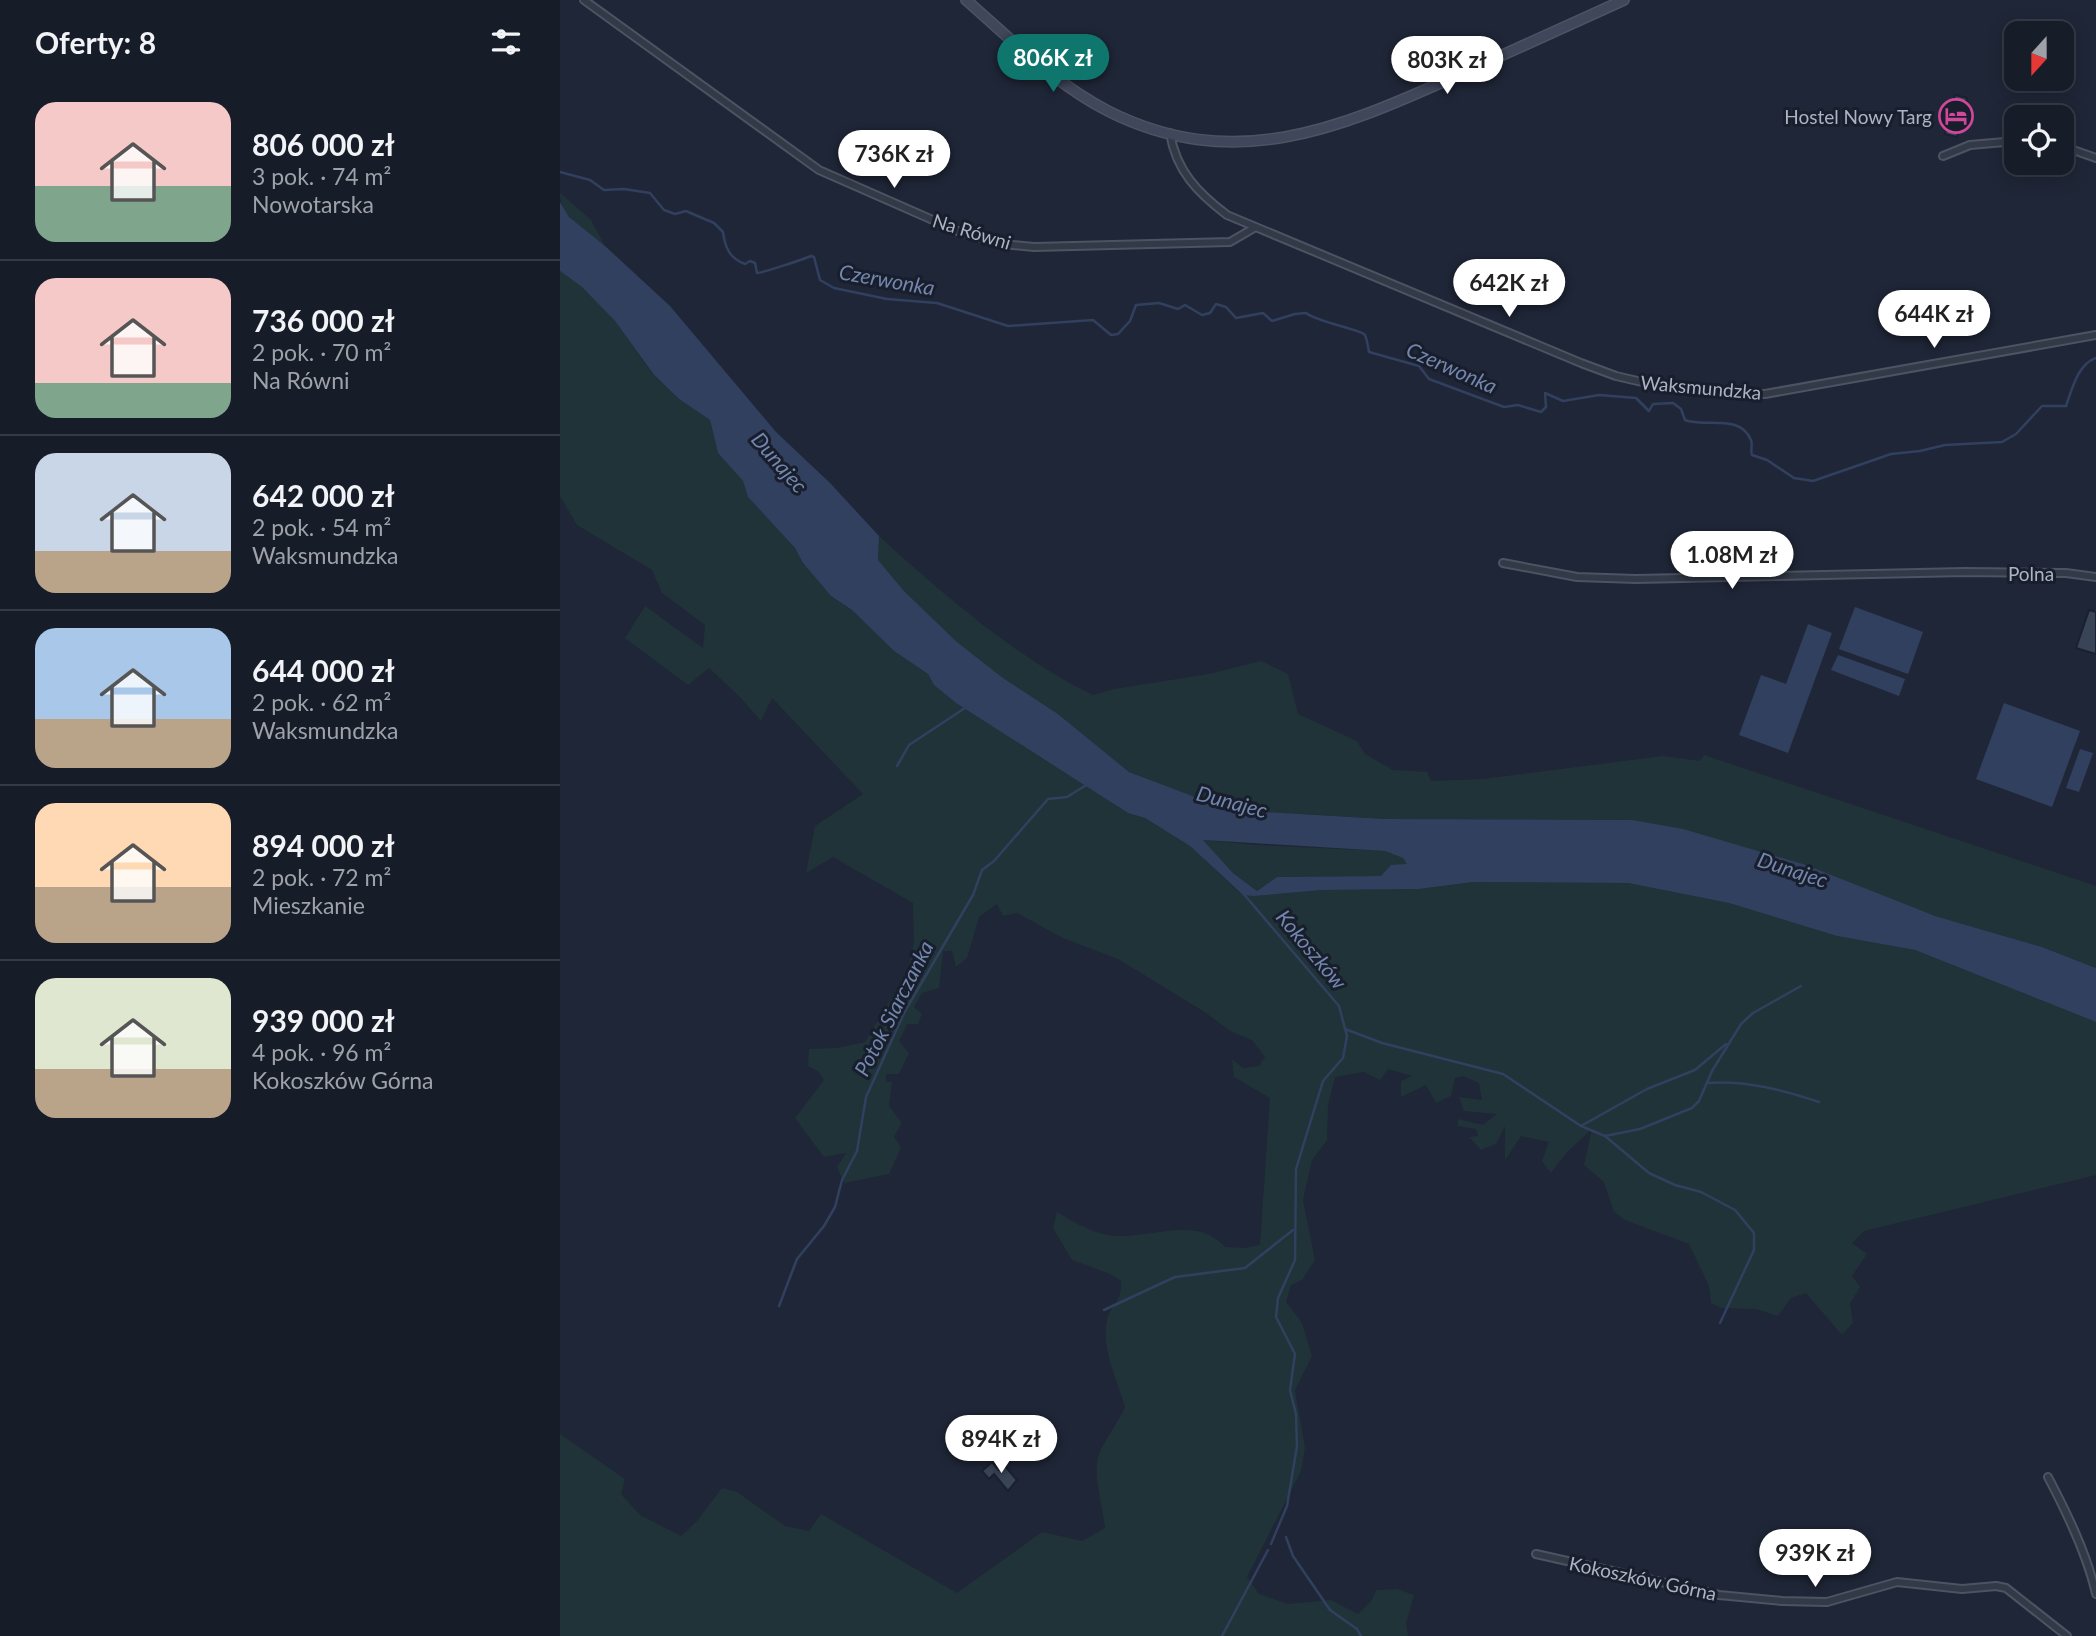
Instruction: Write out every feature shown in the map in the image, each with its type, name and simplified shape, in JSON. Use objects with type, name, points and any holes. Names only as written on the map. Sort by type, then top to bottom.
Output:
[{"type":"street","name":"Na Równi","points":[[584,0],[819,170],[960,232],[1002,244],[1034,247],[1230,242],[1254,228]]},
{"type":"street","points":[[966,0],[1052,74],[1083,96],[1129,120],[1203,140],[1251,142],[1296,137],[1336,126],[1399,101],[1624,0]]},
{"type":"street","name":"Waksmundzka","points":[[1170,133],[1182,173],[1205,199],[1227,215],[1628,380],[1677,388],[1740,393],[1787,391],[2096,335]]},
{"type":"street","points":[[1943,156],[1970,145],[2004,142]]},
{"type":"street","points":[[2074,150],[2096,158]]},
{"type":"street","name":"Polna","points":[[1503,562],[1577,578],[1965,572],[2066,573],[2096,577]]},
{"type":"street","points":[[2048,1477],[2065,1508],[2092,1575],[2096,1594]]},
{"type":"street","name":"Kokoszków Górna","points":[[1536,1554],[1707,1593],[1782,1601],[1827,1602],[1897,1582],[1962,1589],[1996,1586],[2006,1588],[2067,1636]]},
{"type":"green space","points":[[560,193],[591,220],[605,246],[570,217],[561,202]]},
{"type":"green space","points":[[560,271],[582,287],[615,321],[654,376],[679,399],[710,420],[718,453],[743,481],[748,497],[795,548],[803,563],[831,596],[852,610],[894,651],[928,674],[934,685],[956,703],[1128,813],[1145,818],[1190,846],[1240,893],[1254,896],[1322,890],[1419,889],[1473,882],[1628,883],[1729,903],[1837,936],[1915,950],[2096,1022],[2096,1175],[1864,1231],[1852,1243],[1867,1254],[1852,1276],[1860,1287],[1850,1304],[1853,1323],[1842,1335],[1806,1293],[1791,1298],[1778,1316],[1756,1309],[1721,1308],[1711,1303],[1709,1286],[1689,1244],[1625,1220],[1614,1212],[1604,1182],[1584,1165],[1592,1129],[1567,1152],[1551,1173],[1542,1161],[1549,1142],[1521,1136],[1505,1160],[1505,1126],[1496,1144],[1481,1150],[1469,1137],[1478,1136],[1476,1129],[1458,1126],[1458,1119],[1483,1125],[1497,1114],[1464,1111],[1459,1097],[1482,1100],[1479,1083],[1463,1076],[1455,1078],[1451,1096],[1436,1103],[1426,1085],[1401,1097],[1401,1081],[1412,1076],[1388,1069],[1380,1080],[1364,1072],[1335,1077],[1328,1105],[1327,1140],[1312,1160],[1303,1200],[1315,1260],[1302,1280],[1291,1285],[1286,1302],[1302,1323],[1312,1356],[1295,1390],[1305,1448],[1301,1471],[1247,1577],[1259,1594],[1288,1604],[1331,1600],[1358,1614],[1372,1600],[1376,1590],[1397,1589],[1414,1595],[1406,1623],[1408,1636],[560,1636],[560,1434],[625,1479],[621,1494],[640,1515],[681,1536],[696,1522],[722,1488],[737,1492],[785,1526],[809,1531],[821,1514],[957,1593],[1042,1532],[1082,1541],[1105,1528],[1097,1483],[1098,1457],[1125,1407],[1106,1343],[1107,1321],[1120,1295],[1121,1281],[1110,1274],[1072,1260],[1053,1228],[1057,1212],[1096,1232],[1113,1236],[1190,1230],[1215,1238],[1225,1247],[1260,1245],[1270,1098],[1234,1077],[1232,1059],[1243,1068],[1259,1066],[1265,1057],[1252,1040],[1232,1032],[1118,959],[1063,938],[1017,913],[1003,916],[997,904],[979,917],[967,958],[956,967],[952,951],[943,951],[939,988],[922,993],[914,1007],[922,1014],[918,1024],[907,1024],[899,1041],[909,1053],[899,1074],[886,1074],[886,1082],[892,1082],[889,1106],[902,1123],[894,1137],[901,1147],[889,1174],[844,1183],[837,1167],[846,1153],[824,1157],[795,1118],[824,1080],[819,1072],[808,1066],[809,1049],[837,1048],[865,1042],[908,971],[914,942],[913,903],[833,857],[806,873],[815,826],[863,794],[772,698],[761,721],[709,668],[688,685],[625,638],[645,606],[703,648],[705,625],[662,593],[652,570],[577,525],[560,496]]},
{"type":"green space","points":[[879,536],[1008,644],[1093,695],[1114,689],[1209,674],[1261,661],[1288,674],[1298,714],[1357,741],[1365,754],[1393,770],[1427,772],[1431,781],[1483,779],[1663,756],[1700,761],[1704,755],[2096,886],[2096,968],[2042,947],[1632,820],[1385,819],[1265,812],[1203,800],[1129,772],[1058,714],[1003,678],[957,642],[904,591],[878,560]]},
{"type":"green space","points":[[1203,840],[1385,851],[1403,858],[1407,864],[1381,876],[1277,877],[1257,891],[1233,873]]},
{"type":"water","name":"Dunajec","points":[[560,202],[569,217],[670,306],[776,432],[830,483],[879,536],[878,560],[904,591],[957,642],[1003,678],[1058,714],[1129,772],[1203,800],[1265,812],[1385,819],[1632,820],[1683,829],[1806,865],[1935,916],[2042,947],[2096,968],[2096,1022],[1915,950],[1837,936],[1729,903],[1628,883],[1473,882],[1419,889],[1322,890],[1243,895],[1190,846],[1145,818],[1128,813],[956,703],[934,685],[928,674],[894,651],[852,610],[831,596],[803,563],[795,548],[748,497],[743,481],[718,453],[710,420],[679,399],[654,375],[615,321],[582,287],[560,271]],"holes":[[[1203,840],[1385,851],[1403,858],[1407,864],[1391,865],[1381,876],[1277,877],[1257,891],[1233,873]]]},
{"type":"water","points":[[1855,607],[1923,632],[1908,674],[1839,649]]},
{"type":"water","points":[[1808,624],[1832,633],[1788,753],[1739,735],[1761,675],[1786,684]]},
{"type":"water","points":[[1838,655],[1905,679],[1899,696],[1831,670]]},
{"type":"water","points":[[2004,703],[2080,731],[2052,807],[1976,779]]},
{"type":"water","points":[[2080,749],[2093,753],[2079,792],[2066,788]]},
{"type":"building","name":"Hostel Nowy Targ","points":[[1955,95],[1967,98],[1957,137],[1945,134]]},
{"type":"building","points":[[2089,610],[2096,612],[2096,654],[2076,648]]},
{"type":"building","points":[[992,1462],[999,1470],[1004,1465],[1017,1480],[1008,1491],[994,1474],[989,1479],[982,1471]]},
{"type":"waterway","name":"Czerwonka","points":[[560,172],[590,180],[604,190],[624,189],[650,193],[664,210],[675,214],[686,211],[714,223],[723,232],[732,255],[745,264],[750,261],[755,263],[757,273],[811,256],[814,257],[820,280],[834,288],[887,299],[937,303],[1008,326],[1093,320],[1111,335],[1118,334],[1130,321],[1136,305],[1159,303],[1178,309],[1185,305],[1202,315],[1210,313],[1216,304],[1226,307],[1236,318],[1263,313],[1272,321],[1306,313],[1362,333],[1366,337],[1369,352],[1419,366],[1429,379],[1504,407],[1518,405],[1541,412],[1546,407],[1545,393],[1563,401],[1599,395],[1636,398],[1649,411],[1653,404],[1673,403],[1681,409],[1685,420],[1739,427],[1751,440],[1752,455],[1767,460],[1794,478],[1813,481],[1891,454],[1945,445],[2002,442],[2016,434],[2042,406],[2066,406],[2080,371],[2096,358]]},
{"type":"waterway","points":[[897,766],[909,745],[965,708]]},
{"type":"waterway","name":"Potok Siarczanka","points":[[779,1306],[797,1259],[824,1226],[835,1207],[842,1180],[857,1151],[866,1097],[905,1011],[973,895],[982,870],[994,861],[1048,799],[1067,797],[1088,784]]},
{"type":"waterway","name":"Kokoszków","points":[[1242,892],[1339,1006],[1347,1036],[1343,1058],[1323,1081],[1296,1169],[1295,1260],[1278,1298],[1276,1317],[1295,1354],[1290,1390],[1296,1414],[1297,1446],[1287,1506],[1271,1544]]},
{"type":"waterway","points":[[1605,1136],[1640,1129],[1692,1108],[1699,1101],[1712,1071],[1741,1024],[1753,1013],[1801,986]]},
{"type":"waterway","points":[[1345,1029],[1382,1043],[1503,1074],[1581,1126],[1605,1136],[1649,1173],[1675,1185],[1701,1192],[1735,1210],[1754,1233],[1754,1250],[1720,1323]]},
{"type":"waterway","points":[[1581,1126],[1647,1089],[1695,1070],[1726,1044]]},
{"type":"waterway","points":[[1707,1083],[1764,1087],[1819,1102]]},
{"type":"waterway","points":[[1104,1310],[1175,1277],[1245,1268],[1293,1230]]},
{"type":"waterway","points":[[1286,1537],[1293,1556],[1330,1610],[1357,1629],[1361,1636]]},
{"type":"waterway","name":"Kokoszków","points":[[1222,1636],[1268,1550]]},
{"type":"place","name":"Hostel Nowy Targ","points":[[1956,116]]}]
